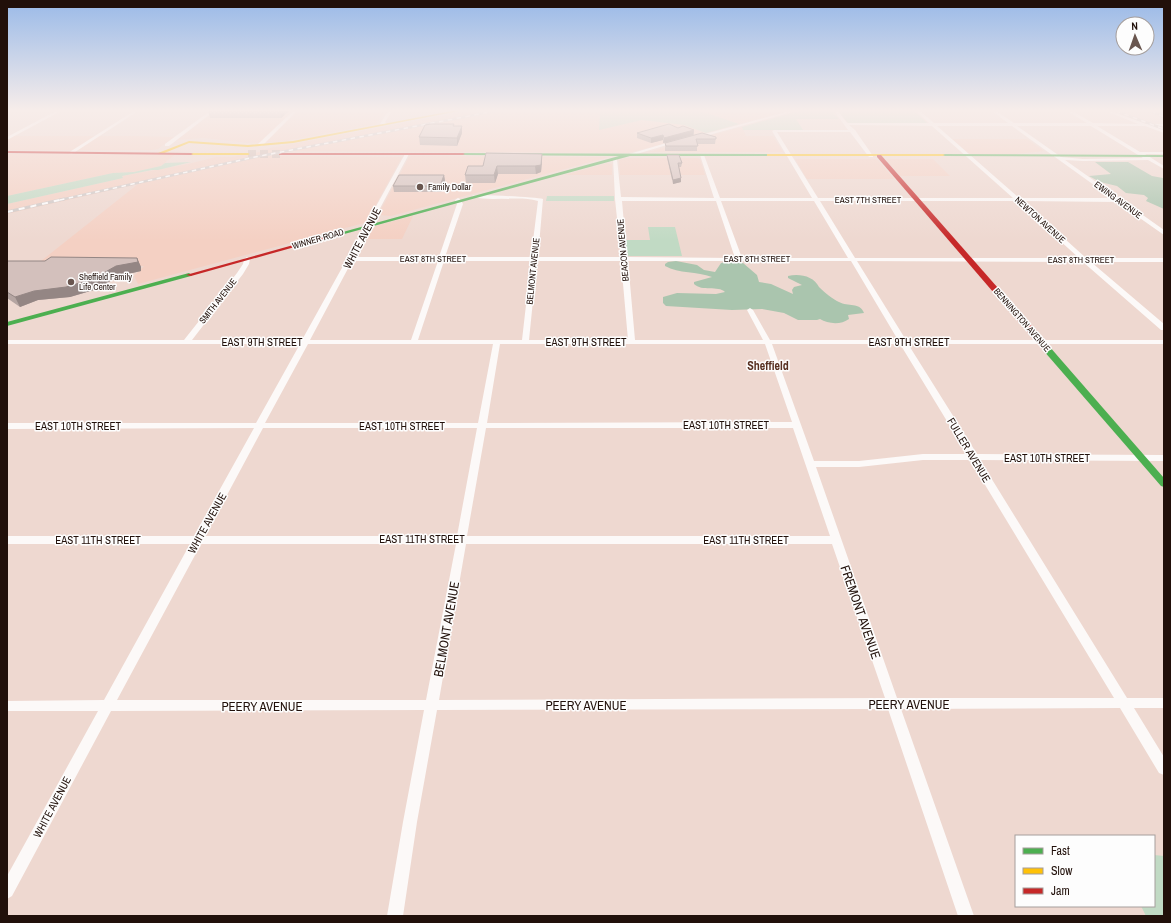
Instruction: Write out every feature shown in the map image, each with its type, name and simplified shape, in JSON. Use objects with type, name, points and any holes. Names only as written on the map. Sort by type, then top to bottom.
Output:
[{"type":"main road","points":[[423,154],[1164,156]]},
{"type":"main road","name":"WINNER ROAD","points":[[7,324],[458,200],[628,155]]},
{"type":"main road","name":"BENNINGTON AVENUE","points":[[875,156],[917,200],[969,259],[1164,484]]},
{"type":"street","name":"WHITE AVENUE","points":[[7,891],[261,426],[304,342],[351,259],[407,154]]},
{"type":"street","name":"EWING AVENUE","points":[[1053,154],[1164,233]]},
{"type":"street","points":[[1141,154],[1164,168]]},
{"type":"street","points":[[1148,154],[1164,156]]},
{"type":"street","points":[[702,155],[739,259]]},
{"type":"street","name":"FULLER AVENUE","points":[[789,156],[1164,769]]},
{"type":"street","name":"NEWTON AVENUE","points":[[968,156],[1084,260],[1164,328]]},
{"type":"street","points":[[1056,156],[1066,159],[1149,159],[1164,156]]},
{"type":"street","name":"BEACON AVENUE","points":[[615,158],[632,342]]},
{"type":"street","name":"BELMONT AVENUE","points":[[475,196],[485,198],[533,198],[541,200],[525,342]]},
{"type":"street","name":"EAST 7TH STREET","points":[[618,199],[1118,200]]},
{"type":"street","points":[[414,342],[460,204],[458,200]]},
{"type":"street","name":"SMITH AVENUE","points":[[186,342],[240,274],[246,264],[247,259]]},
{"type":"street","name":"EAST 8TH STREET","points":[[351,259],[1164,260]]},
{"type":"street","name":"FREMONT AVENUE","points":[[750,310],[768,342],[966,916]]},
{"type":"street","name":"EAST 9TH STREET","points":[[7,342],[1164,342]]},
{"type":"street","name":"BELMONT AVENUE","points":[[395,916],[411,814],[462,539],[496,342]]},
{"type":"street","name":"EAST 10TH STREET","points":[[7,426],[797,425]]},
{"type":"street","name":"EAST 10TH STREET","points":[[810,464],[859,464],[918,458],[973,457],[1164,458]]},
{"type":"street","name":"EAST 11TH STREET","points":[[7,540],[836,540]]},
{"type":"street","name":"PEERY AVENUE","points":[[7,706],[1164,703]]},
{"type":"shaded area","points":[[7,154],[174,155],[161,166],[134,172],[113,173],[7,196]]},
{"type":"shaded area","points":[[248,154],[273,154],[263,156],[402,157],[367,221],[364,223],[138,284],[134,276],[144,266],[36,265],[138,184],[7,214],[7,204],[123,178],[122,176],[188,164],[216,157],[232,157]]},
{"type":"shaded area","points":[[409,157],[609,157],[391,216],[379,215]]},
{"type":"shaded area","points":[[625,158],[697,158],[700,159],[705,175],[620,175],[619,160]]},
{"type":"shaded area","points":[[795,159],[875,159],[878,160],[894,179],[807,179]]},
{"type":"shaded area","points":[[933,159],[950,176],[900,176],[886,160]]},
{"type":"shaded area","points":[[607,163],[612,164],[612,175],[564,175]]},
{"type":"shaded area","points":[[413,216],[402,239],[366,239],[372,228],[375,226]]},
{"type":"green space","points":[[191,162],[158,170],[122,176],[123,178],[7,204],[7,196],[113,173],[134,172],[161,166],[165,163]]},
{"type":"green space","points":[[1095,162],[1128,162],[1152,176],[1163,178],[1164,209],[1146,201],[1148,198],[1144,195],[1126,193],[1117,186],[1100,182],[1089,176],[1111,174]]},
{"type":"green space","points":[[547,196],[614,196],[614,201],[546,201]]},
{"type":"green space","points":[[648,227],[675,227],[682,256],[628,256],[625,240],[650,240]]},
{"type":"green space","points":[[676,261],[697,265],[704,270],[715,272],[721,263],[743,263],[757,275],[759,282],[771,284],[793,294],[792,290],[794,287],[802,285],[788,278],[788,276],[806,276],[814,280],[821,289],[834,300],[860,307],[864,313],[848,315],[849,319],[846,321],[834,323],[820,319],[798,320],[784,313],[762,309],[732,310],[666,306],[663,303],[663,297],[677,293],[716,294],[725,292],[718,289],[701,288],[694,284],[694,282],[712,277],[670,269],[665,266],[668,262]]},
{"type":"green space","points":[[1155,855],[1164,856],[1164,916],[1146,916],[1142,907],[1155,907]]},
{"type":"building","points":[[486,154],[542,154],[541,165],[497,166],[494,175],[465,175],[468,166],[483,166]]},
{"type":"building","points":[[667,155],[679,155],[682,163],[678,163],[681,178],[673,180]]},
{"type":"building","points":[[399,175],[444,175],[440,186],[393,186]]},
{"type":"building","points":[[51,257],[137,258],[138,262],[116,266],[93,279],[66,287],[34,291],[15,297],[7,292],[7,261],[45,261]]},
{"type":"railway","points":[[60,200],[270,154]]},
{"type":"railway","points":[[7,212],[64,199]]},
{"type":"traffic: fast","points":[[485,154],[769,155]]},
{"type":"traffic: fast","points":[[324,238],[628,155]]},
{"type":"traffic: fast","points":[[943,155],[1164,156]]},
{"type":"traffic: fast","points":[[7,324],[189,275]]},
{"type":"traffic: fast","points":[[1046,348],[1164,484]]},
{"type":"traffic: slow","points":[[769,155],[943,155]]},
{"type":"traffic: jam","points":[[879,156],[1046,348]]},
{"type":"traffic: jam","points":[[189,275],[324,238]]},
{"type":"place","name":"Family Dollar","points":[[420,187]]},
{"type":"place","name":"Sheffield Family Life Center","points":[[71,282]]},
{"type":"district","name":"Sheffield","points":[[768,366]]}]
